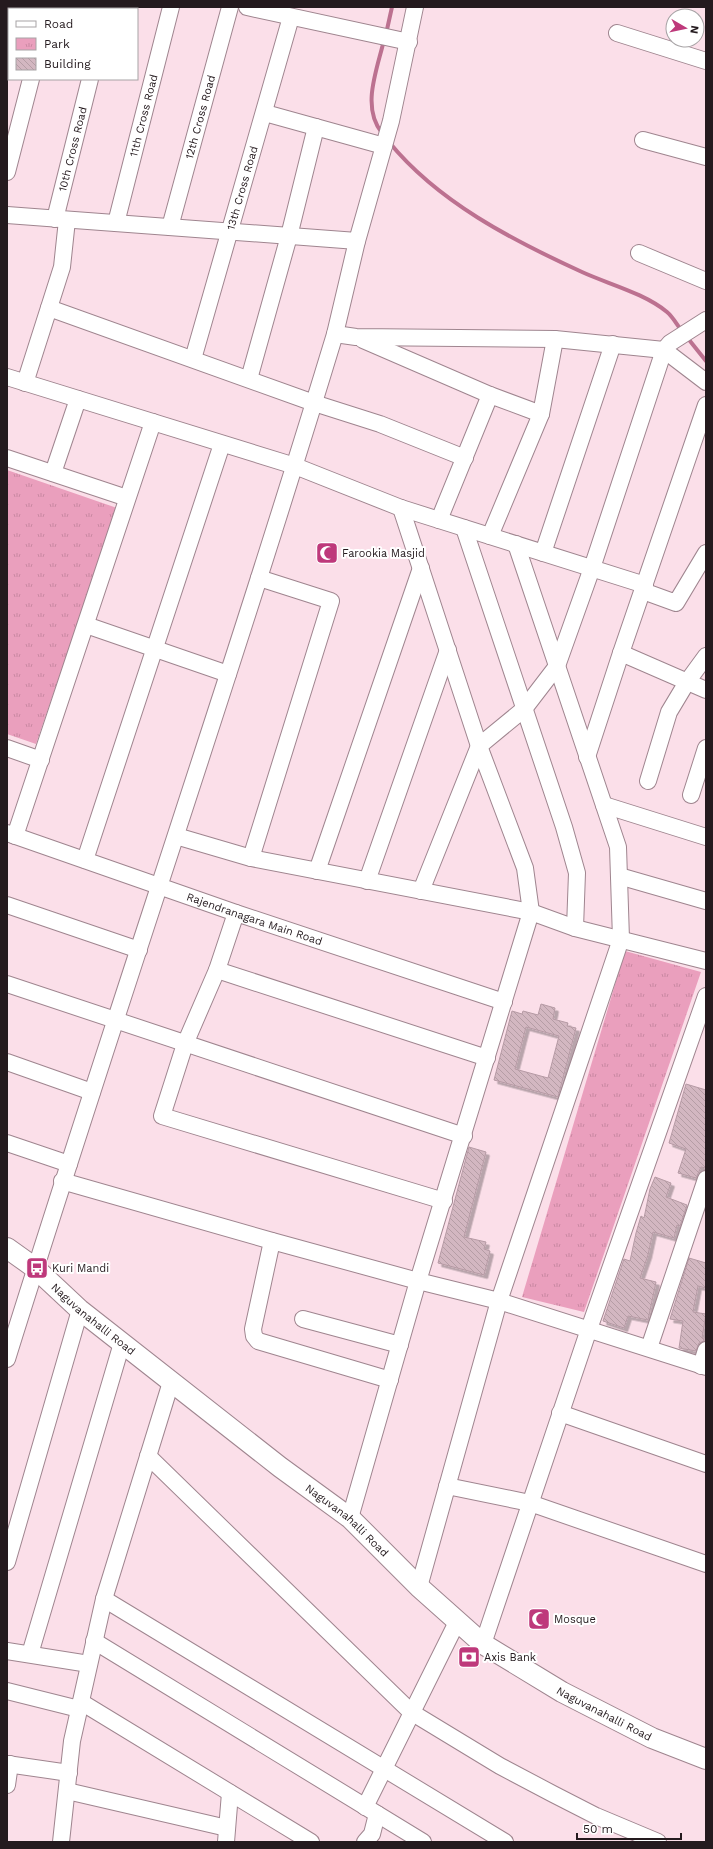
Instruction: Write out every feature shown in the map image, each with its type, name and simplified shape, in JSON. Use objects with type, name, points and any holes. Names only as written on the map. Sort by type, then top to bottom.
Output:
[{"type":"street","name":"11th Cross Road","points":[[116,223],[171,7]]},
{"type":"street","name":"12th Cross Road","points":[[170,227],[230,7]]},
{"type":"street","points":[[247,7],[404,41]]},
{"type":"street","points":[[7,1359],[12,1324],[35,1268],[62,1181],[69,1164],[160,887],[295,466],[335,334],[357,241],[391,121],[404,41],[415,7]]},
{"type":"street","name":"13th Cross Road","points":[[193,359],[292,17]]},
{"type":"street","points":[[617,33],[706,61]]},
{"type":"street","points":[[7,172],[31,80]]},
{"type":"street","name":"10th Cross Road","points":[[25,383],[62,267],[61,219],[90,80]]},
{"type":"street","points":[[265,114],[384,146]]},
{"type":"street","points":[[249,379],[290,236],[316,128]]},
{"type":"street","points":[[643,140],[706,157]]},
{"type":"street","points":[[7,215],[357,241]]},
{"type":"street","points":[[639,253],[706,281]]},
{"type":"street","points":[[49,308],[314,403],[380,424],[464,458]]},
{"type":"street","points":[[421,892],[479,746],[524,709],[557,666],[592,568],[664,350],[678,338],[702,322]]},
{"type":"street","points":[[335,334],[356,337],[555,339],[664,350],[706,382]]},
{"type":"street","points":[[356,337],[490,395],[541,414]]},
{"type":"street","points":[[490,536],[541,414],[555,339]]},
{"type":"street","points":[[543,553],[613,344]]},
{"type":"street","points":[[7,377],[295,466],[401,508],[592,568],[644,588],[676,603],[706,553]]},
{"type":"street","points":[[439,520],[490,395]]},
{"type":"street","points":[[53,473],[78,399]]},
{"type":"street","points":[[587,757],[706,405]]},
{"type":"street","points":[[11,834],[41,760],[153,422]]},
{"type":"street","points":[[85,860],[222,444]]},
{"type":"street","points":[[7,458],[127,498]]},
{"type":"street","points":[[350,1518],[418,1281],[464,1136],[531,912],[525,868],[479,746],[401,508]]},
{"type":"street","points":[[464,528],[564,827],[577,873],[575,928]]},
{"type":"street","points":[[419,1587],[499,1301],[621,939],[618,847],[516,544]]},
{"type":"street","points":[[317,871],[421,568]]},
{"type":"street","points":[[251,858],[331,601],[259,578]]},
{"type":"street","points":[[86,625],[228,674]]},
{"type":"street","points":[[367,881],[448,650]]},
{"type":"street","points":[[621,653],[706,690]]},
{"type":"street","points":[[648,781],[669,712],[687,682],[706,656]]},
{"type":"street","points":[[7,748],[41,760]]},
{"type":"street","points":[[691,795],[706,748]]},
{"type":"street","points":[[604,805],[706,837]]},
{"type":"street","name":"Rajendranagara Main Road","points":[[11,834],[236,913],[504,1002]]},
{"type":"street","points":[[176,836],[251,858],[531,912],[575,928],[706,960]]},
{"type":"street","points":[[619,876],[706,901]]},
{"type":"street","points":[[7,905],[139,950]]},
{"type":"street","points":[[236,913],[217,970],[184,1044],[162,1116],[444,1201]]},
{"type":"street","points":[[217,970],[487,1058]]},
{"type":"street","points":[[7,984],[464,1136]]},
{"type":"street","points":[[483,1644],[560,1413],[706,996]]},
{"type":"street","points":[[7,1062],[92,1092]]},
{"type":"street","points":[[7,1144],[69,1164]]},
{"type":"street","points":[[648,1348],[706,1179]]},
{"type":"street","points":[[62,1181],[272,1241],[418,1281],[499,1301],[703,1366],[706,1350]]},
{"type":"street","points":[[272,1241],[253,1329],[254,1336],[258,1341],[390,1380]]},
{"type":"street","name":"Naguvanahalli Road","points":[[7,1248],[35,1268],[80,1310],[122,1344],[280,1467],[350,1518],[419,1587],[483,1644],[562,1692],[652,1738],[706,1759]]},
{"type":"street","points":[[7,1260],[35,1268]]},
{"type":"street","points":[[7,1562],[80,1310]]},
{"type":"street","points":[[303,1319],[400,1345]]},
{"type":"street","points":[[30,1654],[122,1344]]},
{"type":"street","points":[[61,1842],[72,1741],[104,1599],[171,1382]]},
{"type":"street","points":[[560,1413],[706,1464]]},
{"type":"street","points":[[148,1456],[411,1712],[500,1766],[596,1816],[658,1842]]},
{"type":"street","points":[[447,1486],[530,1504],[706,1564]]},
{"type":"street","points":[[104,1599],[505,1842]]},
{"type":"street","points":[[365,1842],[372,1834],[371,1811],[384,1768],[457,1622]]},
{"type":"street","points":[[94,1642],[423,1842]]},
{"type":"street","points":[[7,1651],[89,1664]]},
{"type":"street","points":[[7,1692],[80,1706],[311,1842]]},
{"type":"street","points":[[7,1785],[8,1764],[69,1773]]},
{"type":"street","points":[[67,1791],[226,1835],[230,1793]]},
{"type":"green space","points":[[7,470],[117,508],[36,744],[7,734]]},
{"type":"green space","points":[[625,951],[701,972],[584,1312],[522,1297]]},
{"type":"building","points":[[541,1004],[555,1008],[553,1019],[568,1023],[567,1026],[576,1028],[558,1097],[494,1080],[512,1011],[522,1014],[523,1011],[538,1015]],"holes":[[[526,1027],[559,1036],[548,1078],[515,1069]]]},
{"type":"building","points":[[686,1084],[706,1090],[706,1168],[701,1167],[696,1178],[678,1173],[686,1149],[669,1143]]},
{"type":"building","points":[[469,1147],[486,1152],[464,1237],[486,1242],[484,1249],[490,1251],[484,1275],[438,1263]]},
{"type":"building","points":[[655,1177],[671,1183],[666,1197],[687,1205],[680,1226],[677,1225],[674,1238],[653,1232],[648,1255],[640,1278],[656,1282],[648,1320],[628,1316],[624,1328],[603,1321],[624,1259],[630,1261],[641,1216],[644,1218],[650,1189]]},
{"type":"building","points":[[689,1258],[706,1263],[706,1288],[698,1286],[693,1312],[706,1314],[702,1338],[704,1338],[704,1341],[699,1343],[696,1351],[679,1348],[683,1321],[670,1319]]},
{"type":"waterway","points":[[386,34],[392,7]]},
{"type":"waterway","points":[[382,133],[372,112],[372,88],[384,40]]},
{"type":"waterway","points":[[389,142],[408,164],[430,183],[478,218],[503,233],[556,260],[648,299],[667,312],[682,331]]},
{"type":"waterway","points":[[686,336],[706,361]]},
{"type":"place","name":"Farookia Masjid","points":[[327,553]]},
{"type":"place","name":"Kuri Mandi","points":[[37,1268]]},
{"type":"place","name":"Mosque","points":[[539,1619]]},
{"type":"place","name":"Axis Bank","points":[[469,1657]]}]
